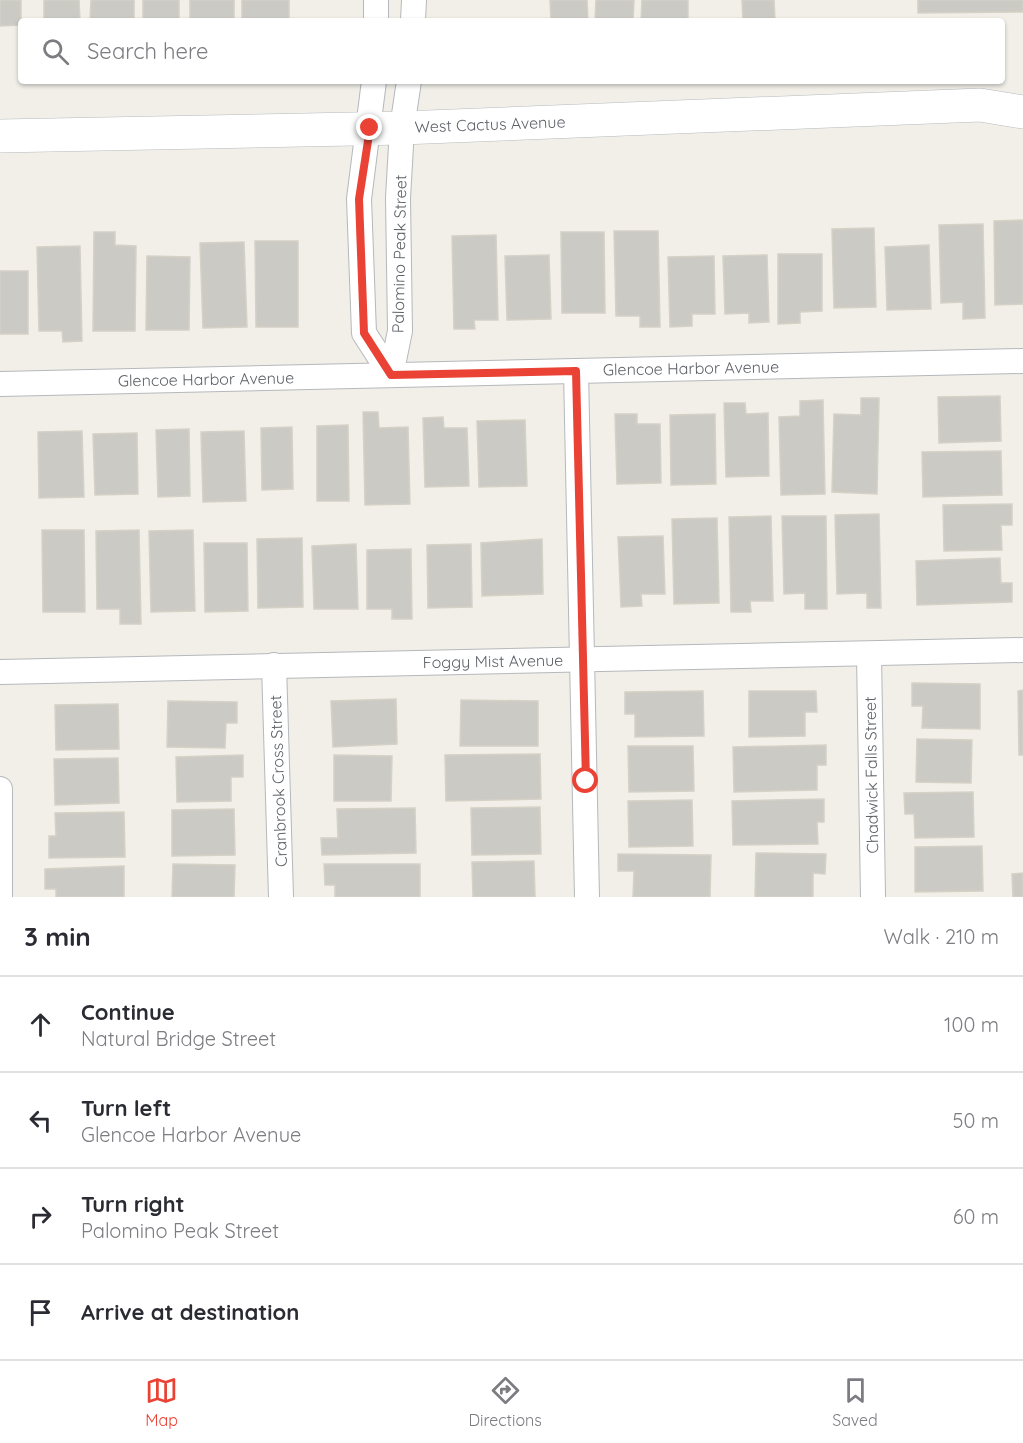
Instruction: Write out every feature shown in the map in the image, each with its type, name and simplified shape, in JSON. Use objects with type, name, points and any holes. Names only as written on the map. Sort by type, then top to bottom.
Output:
[{"type":"main road","name":"West Cactus Avenue","points":[[980,105],[1023,92]]},
{"type":"main road","name":"West Cactus Avenue","points":[[0,136],[402,128],[980,105],[1023,112]]},
{"type":"street","points":[[376,0],[376,18]]},
{"type":"street","points":[[413,18],[414,0]]},
{"type":"street","name":"Palomino Peak Street","points":[[374,84],[370,128],[359,199],[364,333],[391,375]]},
{"type":"street","name":"Palomino Peak Street","points":[[391,375],[400,330],[398,198],[402,128],[409,84]]},
{"type":"street","name":"Glencoe Harbor Avenue","points":[[0,384],[1023,361]]},
{"type":"street","points":[[576,371],[587,897]]},
{"type":"street","name":"Foggy Mist Avenue","points":[[0,672],[1023,650]]},
{"type":"street","name":"Chadwick Falls Street","points":[[869,654],[873,897]]},
{"type":"street","name":"Cranbrook Cross Street","points":[[274,665],[281,897]]},
{"type":"street","points":[[0,789],[0,897]]},
{"type":"building","points":[[0,0],[21,0],[21,18],[18,18],[18,25],[0,26]]},
{"type":"building","points":[[44,0],[79,0],[80,18],[44,18]]},
{"type":"building","points":[[91,0],[134,0],[134,18],[90,18]]},
{"type":"building","points":[[143,0],[179,0],[179,18],[143,18]]},
{"type":"building","points":[[190,0],[234,0],[234,18],[190,18]]},
{"type":"building","points":[[242,0],[289,0],[289,18],[242,18]]},
{"type":"building","points":[[550,0],[587,0],[588,18],[551,18]]},
{"type":"building","points":[[596,0],[634,0],[633,18],[595,18]]},
{"type":"building","points":[[642,0],[688,0],[688,18],[641,18]]},
{"type":"building","points":[[742,0],[774,0],[775,18],[743,18]]},
{"type":"building","points":[[918,0],[1023,0],[1023,12],[918,13]]},
{"type":"building","points":[[1023,220],[1023,304],[995,305],[994,221]]},
{"type":"building","points":[[983,224],[985,318],[963,319],[963,302],[941,303],[939,225]]},
{"type":"building","points":[[874,228],[876,307],[834,308],[832,229]]},
{"type":"building","points":[[614,231],[658,231],[660,327],[640,327],[640,316],[616,316]]},
{"type":"building","points":[[94,232],[115,232],[115,245],[136,246],[135,331],[93,331]]},
{"type":"building","points":[[561,232],[604,232],[605,313],[562,313]]},
{"type":"building","points":[[496,235],[498,320],[474,320],[475,329],[454,329],[452,236]]},
{"type":"building","points":[[255,241],[298,241],[298,327],[256,327]]},
{"type":"building","points":[[244,242],[247,327],[203,328],[200,243]]},
{"type":"building","points":[[929,245],[931,309],[887,310],[885,247]]},
{"type":"building","points":[[80,246],[82,341],[63,342],[62,331],[39,331],[37,247]]},
{"type":"building","points":[[778,254],[822,254],[822,311],[800,312],[800,323],[778,324]]},
{"type":"building","points":[[549,255],[551,319],[507,320],[505,256]]},
{"type":"building","points":[[767,255],[769,322],[749,323],[749,313],[725,314],[723,256]]},
{"type":"building","points":[[147,256],[190,257],[189,330],[146,330]]},
{"type":"building","points":[[714,256],[715,314],[692,314],[692,326],[670,327],[668,257]]},
{"type":"building","points":[[0,271],[28,271],[28,334],[0,334]]},
{"type":"building","points":[[1000,396],[1001,441],[939,443],[938,397]]},
{"type":"building","points":[[861,398],[879,398],[877,494],[832,492],[834,414],[861,415]]},
{"type":"building","points":[[823,400],[825,494],[781,495],[779,417],[800,416],[800,401]]},
{"type":"building","points":[[724,403],[745,403],[746,414],[768,413],[769,476],[726,477]]},
{"type":"building","points":[[363,412],[378,412],[379,428],[408,427],[410,504],[365,505]]},
{"type":"building","points":[[615,414],[637,414],[637,424],[660,424],[661,483],[617,484]]},
{"type":"building","points":[[715,414],[716,484],[671,485],[670,415]]},
{"type":"building","points":[[443,417],[444,428],[467,428],[469,486],[425,487],[423,418]]},
{"type":"building","points":[[525,420],[527,486],[479,487],[477,421]]},
{"type":"building","points":[[348,425],[349,501],[317,501],[317,426]]},
{"type":"building","points":[[292,427],[293,489],[262,490],[261,428]]},
{"type":"building","points":[[189,429],[190,496],[158,497],[156,430]]},
{"type":"building","points":[[82,431],[84,497],[39,498],[38,432]]},
{"type":"building","points":[[244,431],[246,501],[203,502],[201,432]]},
{"type":"building","points":[[137,433],[138,494],[95,495],[93,434]]},
{"type":"building","points":[[1001,451],[1002,495],[923,497],[922,452]]},
{"type":"building","points":[[1012,504],[1012,525],[1001,525],[1002,550],[944,551],[943,505]]},
{"type":"building","points":[[879,514],[881,608],[867,608],[867,593],[837,594],[835,515]]},
{"type":"building","points":[[771,516],[773,601],[750,601],[751,612],[731,612],[729,517]]},
{"type":"building","points":[[782,516],[826,516],[827,609],[805,609],[805,593],[784,594]]},
{"type":"building","points":[[717,518],[719,603],[674,604],[672,519]]},
{"type":"building","points":[[42,530],[84,530],[85,612],[43,612]]},
{"type":"building","points":[[139,530],[141,624],[120,624],[120,609],[97,609],[96,531]]},
{"type":"building","points":[[193,530],[195,611],[151,612],[149,531]]},
{"type":"building","points":[[663,536],[665,594],[641,594],[642,606],[621,607],[618,537]]},
{"type":"building","points":[[302,538],[303,607],[258,608],[257,539]]},
{"type":"building","points":[[542,539],[543,594],[482,596],[481,543]]},
{"type":"building","points":[[204,543],[247,543],[248,611],[205,612]]},
{"type":"building","points":[[356,544],[358,609],[314,609],[312,546]]},
{"type":"building","points":[[471,544],[472,607],[428,608],[427,545]]},
{"type":"building","points":[[411,549],[412,619],[392,619],[392,609],[367,609],[367,550]]},
{"type":"building","points":[[1000,558],[1001,583],[1012,583],[1012,602],[917,605],[916,561]]},
{"type":"building","points":[[912,683],[980,684],[980,729],[922,728],[923,706],[912,706]]},
{"type":"building","points":[[1023,690],[1023,755],[1019,755],[1018,691]]},
{"type":"building","points":[[703,691],[704,736],[635,737],[635,714],[625,714],[625,692]]},
{"type":"building","points":[[749,691],[816,691],[817,712],[805,712],[805,736],[749,737]]},
{"type":"building","points":[[396,699],[397,744],[333,747],[331,701]]},
{"type":"building","points":[[461,700],[538,701],[538,746],[460,746]]},
{"type":"building","points":[[168,701],[237,702],[237,723],[226,723],[225,748],[167,747]]},
{"type":"building","points":[[118,704],[119,749],[56,750],[55,705]]},
{"type":"building","points":[[917,739],[972,740],[971,783],[916,782]]},
{"type":"building","points":[[826,745],[826,765],[817,765],[817,790],[734,792],[733,747]]},
{"type":"building","points":[[628,746],[693,746],[694,791],[629,792]]},
{"type":"building","points":[[540,754],[541,799],[446,801],[445,755]]},
{"type":"building","points":[[243,755],[243,777],[231,777],[231,801],[177,802],[176,757]]},
{"type":"building","points":[[334,755],[392,756],[391,801],[334,801]]},
{"type":"building","points":[[118,758],[119,803],[55,805],[54,759]]},
{"type":"building","points":[[973,792],[974,837],[915,838],[914,814],[905,814],[904,793]]},
{"type":"building","points":[[824,799],[824,822],[817,822],[818,844],[733,845],[732,801]]},
{"type":"building","points":[[692,800],[693,846],[629,847],[628,801]]},
{"type":"building","points":[[540,807],[541,854],[472,855],[471,808]]},
{"type":"building","points":[[415,808],[416,853],[322,855],[321,838],[338,838],[337,809]]},
{"type":"building","points":[[234,809],[235,855],[172,856],[172,810]]},
{"type":"building","points":[[124,812],[125,857],[49,858],[49,836],[56,836],[55,813]]},
{"type":"building","points":[[982,846],[983,891],[915,892],[915,847]]},
{"type":"building","points":[[756,853],[826,854],[825,874],[813,873],[813,897],[755,897]]},
{"type":"building","points":[[618,854],[711,855],[710,897],[633,897],[634,871],[618,871]]},
{"type":"building","points":[[534,861],[535,897],[473,897],[472,862]]},
{"type":"building","points":[[173,864],[235,865],[234,897],[172,897]]},
{"type":"building","points":[[324,864],[420,864],[420,897],[335,897],[335,885],[325,885]]},
{"type":"building","points":[[124,866],[124,897],[56,897],[56,889],[45,889],[45,869]]},
{"type":"building","points":[[1023,873],[1023,897],[1013,897],[1012,874]]},
{"type":"route","points":[[370,128],[359,199],[364,333],[391,375],[576,371],[586,781]]}]
